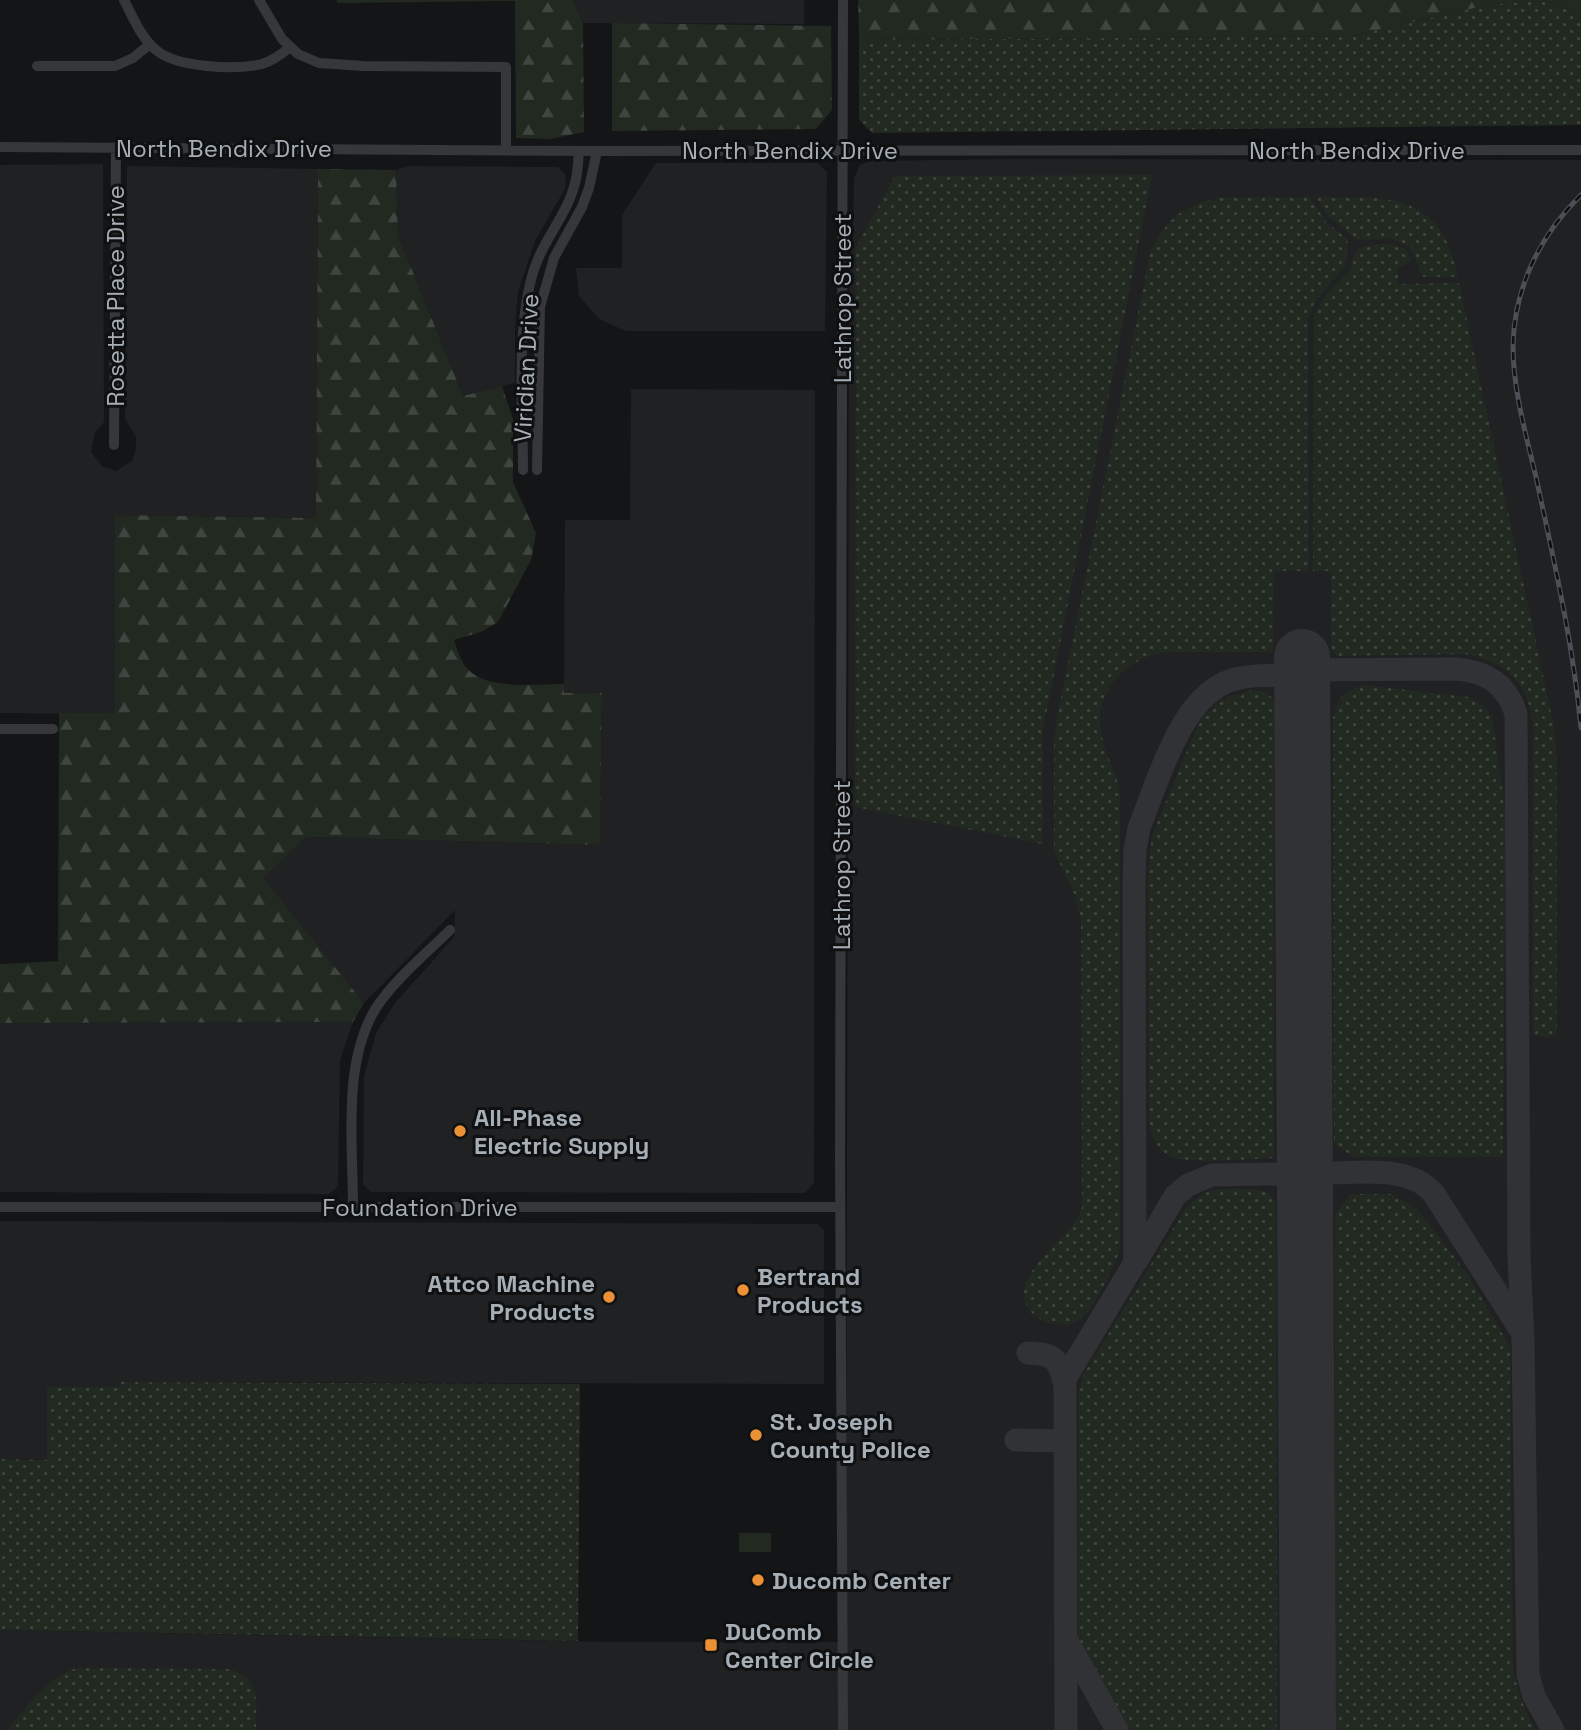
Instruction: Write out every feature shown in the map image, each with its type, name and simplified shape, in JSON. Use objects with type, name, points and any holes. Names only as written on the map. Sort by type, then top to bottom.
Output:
[{"type":"street","points":[[124,0],[150,44],[174,61],[201,66],[262,64],[276,58],[290,47]]},
{"type":"street","points":[[258,0],[276,31],[290,47],[308,59],[331,65],[506,67],[506,150]]},
{"type":"street","name":"Lathrop Street","points":[[843,0],[840,1207],[843,1730]]},
{"type":"street","points":[[37,66],[115,66],[133,58],[150,44]]},
{"type":"street","name":"North Bendix Drive","points":[[0,147],[579,151],[1581,150]]},
{"type":"street","name":"Rosetta Place Drive","points":[[114,445],[116,147]]},
{"type":"street","name":"Viridian Drive","points":[[523,470],[523,335],[528,292],[540,252],[575,184],[579,151]]},
{"type":"street","name":"Viridian Drive","points":[[537,470],[540,307],[554,258],[582,207],[589,188],[597,151]]},
{"type":"street","points":[[0,729],[53,729]]},
{"type":"street","points":[[353,1207],[353,1086],[361,1039],[376,1008],[390,990],[450,930]]},
{"type":"street","name":"Foundation Drive","points":[[0,1207],[840,1207]]},
{"type":"shaded area","points":[[573,0],[804,0],[804,24],[583,23]]},
{"type":"shaded area","points":[[1581,160],[1581,1730],[0,1730],[0,1630],[617,1642],[846,1642],[849,275],[854,178],[860,165],[870,161]]},
{"type":"shaded area","points":[[656,163],[818,163],[827,172],[825,331],[626,331],[599,319],[579,296],[576,268],[622,268],[622,215]]},
{"type":"shaded area","points":[[103,164],[104,422],[95,433],[91,452],[102,466],[116,471],[132,461],[136,449],[136,437],[125,419],[127,166],[318,169],[316,518],[115,515],[115,714],[0,713],[0,165]]},
{"type":"shaded area","points":[[408,166],[558,167],[566,175],[565,189],[535,241],[518,292],[515,383],[463,396],[398,235],[396,170]]},
{"type":"shaded area","points":[[631,389],[815,390],[814,1183],[805,1193],[371,1192],[363,1184],[364,1076],[376,1033],[395,1003],[454,937],[455,910],[364,1003],[262,878],[307,837],[600,845],[602,693],[564,693],[565,520],[630,520]]},
{"type":"shaded area","points":[[353,1022],[340,1060],[338,1186],[329,1194],[0,1192],[0,1023]]},
{"type":"shaded area","points":[[0,1221],[818,1224],[824,1230],[824,1384],[122,1382],[121,1387],[47,1387],[47,1460],[0,1459]]},
{"type":"green space","points":[[336,0],[573,0],[583,23],[584,132],[550,139],[516,138],[515,1],[338,3]]},
{"type":"green space","points":[[858,0],[1581,0],[1581,14],[1546,1],[1492,4],[1350,36],[859,40]]},
{"type":"green space","points":[[1546,1],[1581,14],[1581,125],[872,133],[859,120],[859,40],[1350,36],[1492,4]]},
{"type":"green space","points":[[612,23],[831,26],[832,110],[816,129],[612,131]]},
{"type":"green space","points":[[318,169],[396,170],[398,235],[463,396],[502,386],[513,419],[513,482],[536,533],[531,560],[498,622],[481,632],[454,640],[465,666],[484,679],[525,685],[564,684],[564,693],[602,693],[600,845],[307,837],[263,878],[364,1003],[353,1022],[0,1023],[0,964],[58,961],[59,713],[115,713],[115,515],[316,518]]},
{"type":"green space","points":[[1152,175],[1043,730],[1043,844],[855,807],[856,247],[895,176]]},
{"type":"green space","points":[[1222,197],[1309,197],[1328,224],[1346,238],[1348,244],[1345,267],[1315,301],[1308,320],[1309,571],[1274,571],[1273,652],[1165,652],[1150,656],[1125,670],[1114,681],[1102,706],[1102,737],[1120,795],[1120,1249],[1105,1284],[1084,1316],[1065,1325],[1053,1324],[1034,1315],[1027,1307],[1024,1297],[1030,1274],[1070,1228],[1082,1207],[1081,921],[1076,898],[1054,851],[1054,740],[1057,718],[1150,253],[1163,230],[1178,214],[1196,204]]},
{"type":"green space","points":[[1316,197],[1388,200],[1408,205],[1425,214],[1439,228],[1450,249],[1458,277],[1422,277],[1411,247],[1391,239],[1357,240],[1327,215]]},
{"type":"green space","points":[[1378,244],[1399,246],[1409,255],[1411,260],[1397,269],[1399,284],[1459,283],[1555,731],[1557,1034],[1552,1036],[1541,1037],[1533,1034],[1533,729],[1531,713],[1521,688],[1514,678],[1493,662],[1464,654],[1336,656],[1336,652],[1331,651],[1331,571],[1313,571],[1314,314],[1326,294],[1349,271],[1354,254],[1362,247]]},
{"type":"green space","points":[[1364,685],[1469,697],[1482,705],[1492,716],[1506,814],[1503,1157],[1354,1157],[1334,1145],[1333,718],[1343,696]]},
{"type":"green space","points":[[1251,690],[1266,692],[1274,700],[1274,1158],[1220,1161],[1178,1159],[1165,1154],[1158,1147],[1149,1124],[1148,871],[1152,835],[1200,720],[1221,700]]},
{"type":"green space","points":[[1257,1189],[1269,1193],[1276,1202],[1277,1730],[1130,1730],[1078,1642],[1078,1391],[1083,1375],[1185,1209],[1210,1192]]},
{"type":"green space","points":[[1350,1194],[1391,1194],[1418,1210],[1468,1275],[1510,1347],[1513,1664],[1521,1698],[1535,1730],[1335,1730],[1335,1214]]},
{"type":"green space","points":[[121,1382],[580,1384],[578,1641],[0,1630],[0,1459],[47,1460],[47,1387],[121,1387]]},
{"type":"green space","points":[[739,1533],[771,1533],[771,1552],[739,1552]]},
{"type":"green space","points":[[78,1668],[228,1669],[239,1672],[251,1684],[254,1692],[256,1730],[6,1730],[48,1685]]},
{"type":"taxiway","points":[[1302,670],[1466,670],[1486,676],[1501,687],[1516,714],[1519,1257],[1523,1342],[1528,1675],[1534,1696],[1553,1730]]},
{"type":"taxiway","points":[[1066,1730],[1065,1379],[1134,1264],[1135,1255],[1134,885],[1139,828],[1173,743],[1198,703],[1214,689],[1232,680],[1258,676],[1302,676]]},
{"type":"taxiway","points":[[1307,1207],[1316,1183],[1327,1173],[1370,1172],[1412,1178],[1434,1194],[1520,1329]]},
{"type":"taxiway","points":[[1136,1262],[1175,1196],[1188,1185],[1212,1175],[1279,1174],[1290,1177],[1307,1207]]},
{"type":"taxiway","points":[[1028,1353],[1044,1355],[1054,1360],[1058,1364],[1065,1386]]},
{"type":"taxiway","points":[[1016,1440],[1064,1441]]},
{"type":"taxiway","points":[[1066,1639],[1117,1730]]},
{"type":"runway","points":[[1302,657],[1308,1730]]},
{"type":"railway","points":[[1581,195],[1553,227],[1532,264],[1518,304],[1513,346],[1518,396],[1562,602],[1581,728]]},
{"type":"place","name":"All-Phase Electric Supply","points":[[460,1131]]},
{"type":"place","name":"Bertrand Products","points":[[743,1290]]},
{"type":"place","name":"Attco Machine Products","points":[[609,1297]]},
{"type":"place","name":"St. Joseph County Police","points":[[756,1435]]},
{"type":"place","name":"Ducomb Center","points":[[758,1580]]},
{"type":"place","name":"DuComb Center Circle","points":[[711,1645]]}]
